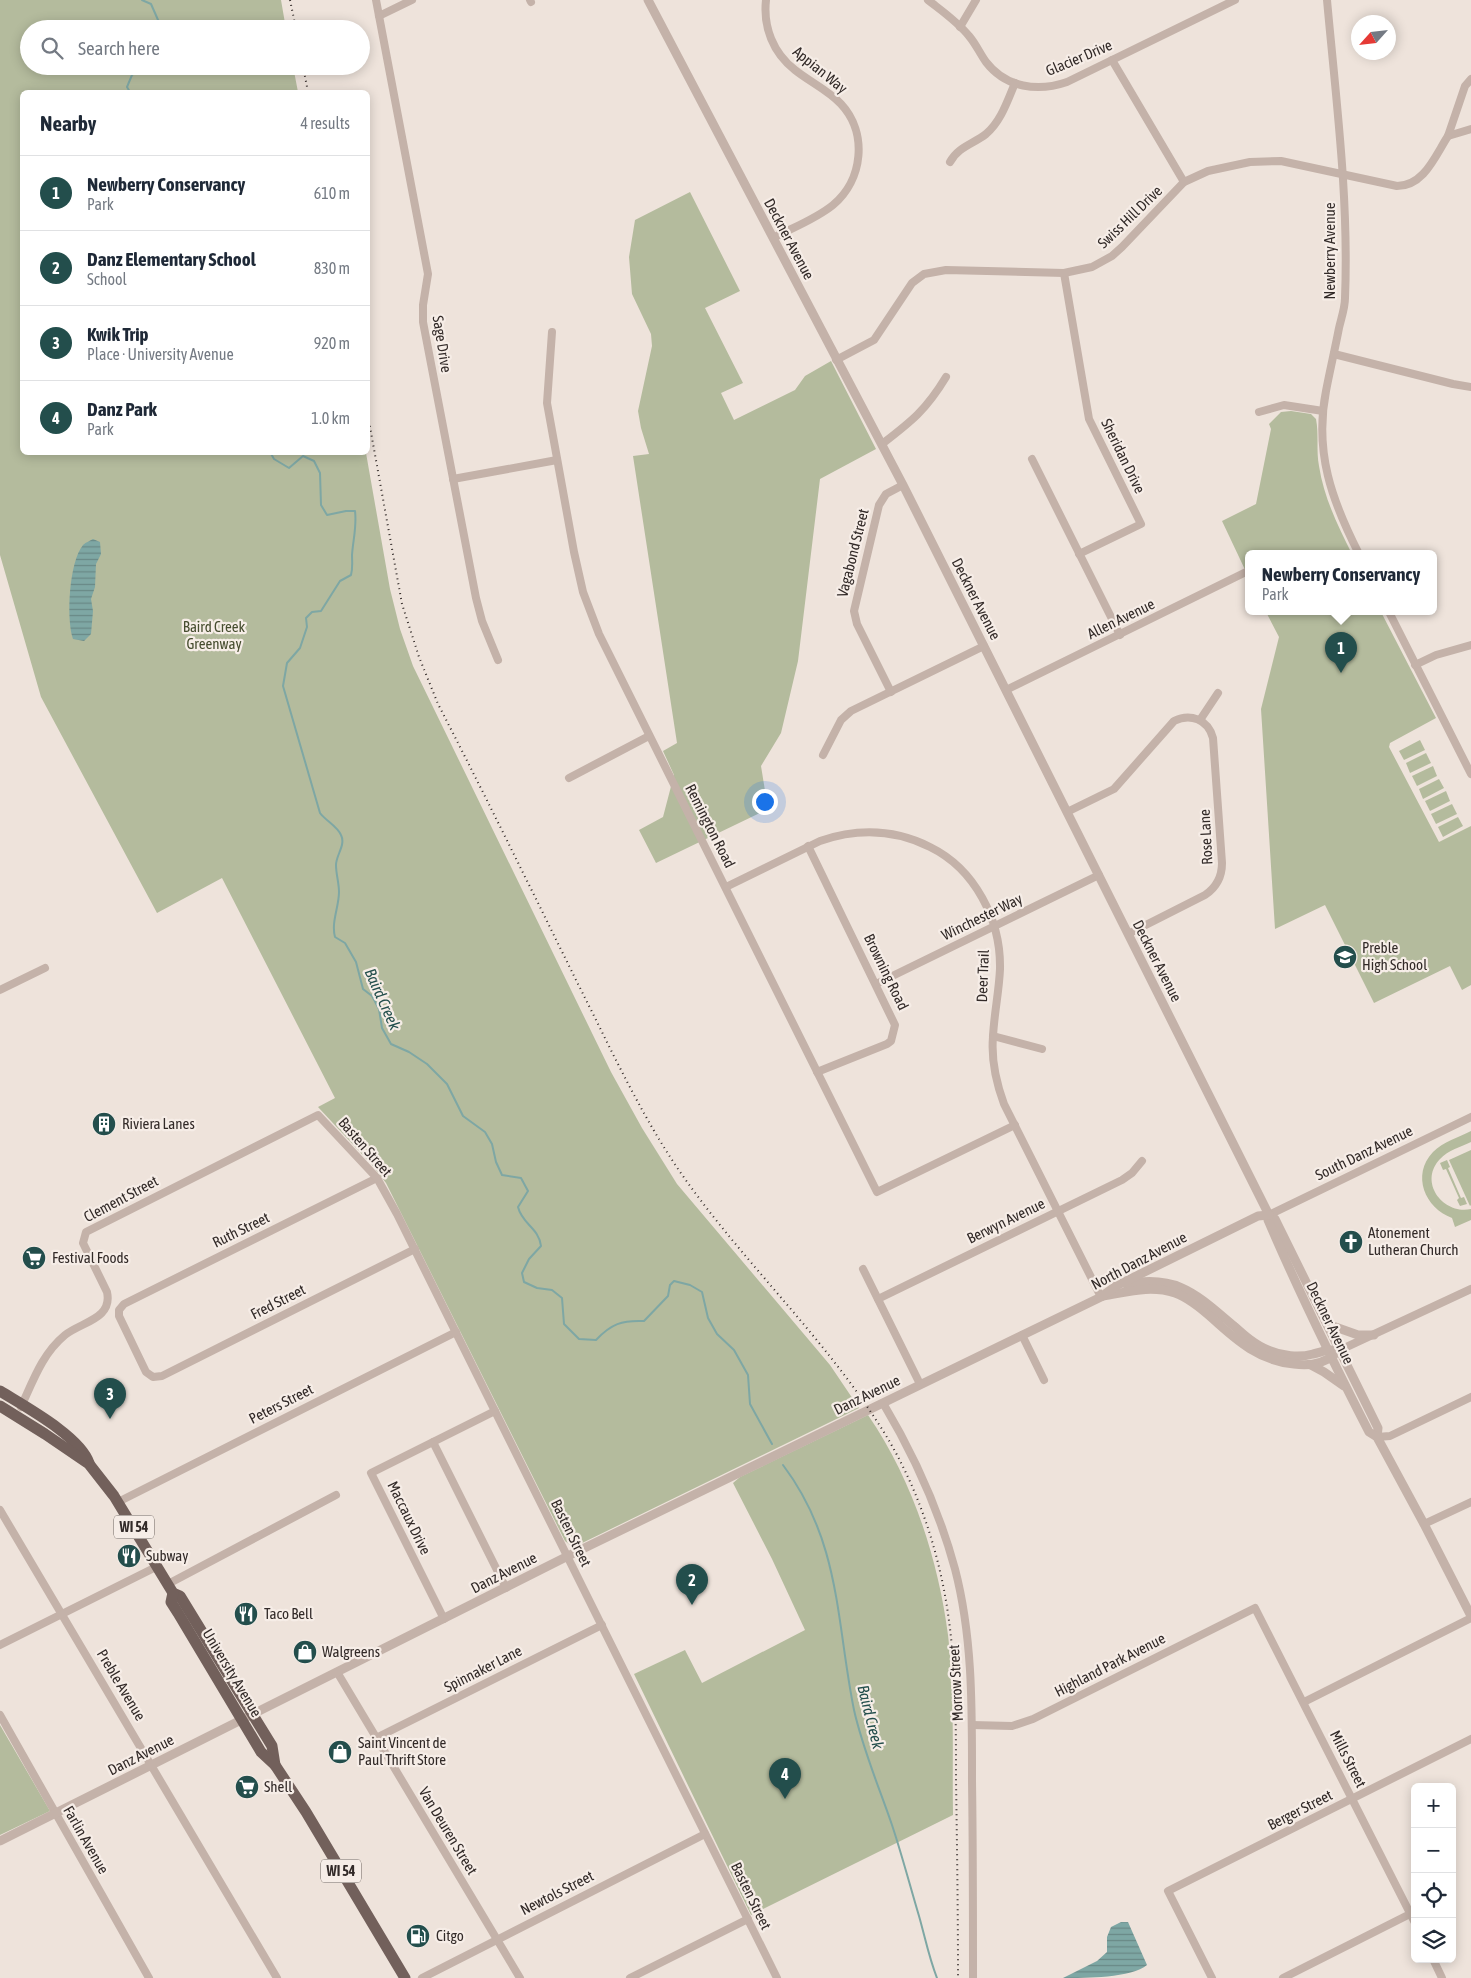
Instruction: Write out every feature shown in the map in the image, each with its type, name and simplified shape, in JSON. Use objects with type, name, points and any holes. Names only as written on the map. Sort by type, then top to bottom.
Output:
[{"type":"main road","name":"University Avenue","points":[[0,1391],[65,1434],[86,1455],[89,1464],[118,1502],[158,1566],[170,1588],[172,1602],[242,1720],[262,1752],[275,1765],[306,1812],[405,1978]]},
{"type":"main road","name":"University Avenue","points":[[0,1406],[89,1464]]},
{"type":"main road","name":"University Avenue","points":[[170,1588],[180,1596],[254,1714],[272,1746],[275,1765]]},
{"type":"street","name":"Sage Drive","points":[[376,0],[428,274],[423,305],[423,322],[476,598],[482,621],[498,660]]},
{"type":"street","points":[[379,16],[412,0]]},
{"type":"street","name":"Deckner Avenue","points":[[648,0],[903,485],[1269,1214],[1275,1219],[1378,1428],[1377,1437]]},
{"type":"street","name":"Appian Way","points":[[766,0],[767,28],[779,54],[795,71],[832,95],[840,103],[852,118],[859,146],[856,170],[841,197],[825,211],[773,238]]},
{"type":"street","name":"Glacier Drive","points":[[928,0],[969,36],[988,64],[1005,79],[1014,84],[1036,88],[1056,86],[1235,0]]},
{"type":"street","points":[[960,27],[976,0]]},
{"type":"street","name":"Newberry Avenue","points":[[1327,0],[1342,174],[1345,301],[1323,411],[1323,455],[1330,488],[1357,550]]},
{"type":"street","points":[[1112,60],[1184,182]]},
{"type":"street","name":"Swiss Hill Drive","points":[[836,360],[874,340],[912,283],[924,274],[946,270],[1064,273],[1092,267],[1112,256],[1184,182],[1208,171],[1265,160],[1292,162],[1397,186],[1411,184],[1424,174],[1448,136],[1465,86],[1471,79]]},
{"type":"street","points":[[950,162],[956,152],[978,140],[994,126],[1004,110],[1014,84]]},
{"type":"street","points":[[1448,136],[1471,129]]},
{"type":"street","name":"Sheridan Drive","points":[[1064,273],[1089,419],[1141,524],[1079,554]]},
{"type":"street","name":"Remington Road","points":[[552,332],[547,403],[583,592],[599,634],[877,1192],[1015,1125]]},
{"type":"street","points":[[1334,354],[1471,387]]},
{"type":"street","points":[[882,444],[916,418],[946,377]]},
{"type":"street","points":[[1259,412],[1284,405],[1323,411]]},
{"type":"street","points":[[1032,459],[1120,635]]},
{"type":"street","points":[[453,479],[557,460]]},
{"type":"street","name":"Vagabond Street","points":[[891,692],[857,624],[854,611],[879,505],[886,494],[903,485]]},
{"type":"street","name":"Allen Avenue","points":[[1006,690],[1245,572]]},
{"type":"street","points":[[1390,615],[1471,774]]},
{"type":"street","points":[[1415,664],[1436,654],[1471,645]]},
{"type":"street","points":[[823,755],[846,715],[984,646]]},
{"type":"street","points":[[1068,812],[1114,789],[1174,721],[1185,717],[1200,720],[1218,694]]},
{"type":"street","name":"Rose Lane","points":[[1128,934],[1205,895],[1216,886],[1222,874],[1213,738],[1210,729],[1200,720]]},
{"type":"street","points":[[569,778],[649,736]]},
{"type":"street","name":"Deer Trail","points":[[726,887],[808,846],[835,836],[867,832],[893,834],[920,842],[946,857],[967,875],[982,898],[994,926],[1000,967],[993,1036],[995,1074],[1004,1104],[1101,1297]]},
{"type":"street","name":"Browning Road","points":[[808,846],[895,1023],[891,1041],[817,1072]]},
{"type":"street","name":"Winchester Way","points":[[876,984],[1099,875]]},
{"type":"street","points":[[0,990],[45,968]]},
{"type":"street","points":[[993,1036],[1042,1049]]},
{"type":"street","name":"Basten Street","points":[[318,1115],[377,1178],[415,1249],[777,1978]]},
{"type":"street","name":"Clement Street","points":[[16,1416],[44,1358],[51,1348],[67,1334],[100,1315],[106,1307],[107,1292],[83,1243],[84,1235],[88,1230],[318,1115]]},
{"type":"street","name":"South Danz Avenue","points":[[1269,1214],[1471,1117]]},
{"type":"street","name":"Berwyn Avenue","points":[[878,1299],[1126,1178],[1142,1161]]},
{"type":"street","name":"Ruth Street","points":[[153,1377],[146,1372],[122,1322],[119,1310],[125,1303],[377,1178]]},
{"type":"street","name":"Deckner Avenue","points":[[1269,1214],[1268,1220],[1329,1354],[1369,1432],[1377,1437],[1424,1524],[1471,1617]]},
{"type":"street","name":"North Danz Avenue","points":[[1022,1335],[1101,1297],[1116,1286],[1258,1216],[1269,1214]]},
{"type":"street","name":"Fred Street","points":[[153,1377],[162,1376],[415,1249]]},
{"type":"street","points":[[863,1269],[920,1384]]},
{"type":"street","points":[[1116,1286],[1144,1282],[1172,1284],[1194,1293],[1256,1345],[1279,1354],[1299,1356],[1329,1354]]},
{"type":"street","points":[[1101,1297],[1140,1289],[1162,1290],[1177,1294],[1201,1308],[1234,1338],[1258,1354],[1278,1362],[1311,1365],[1334,1378],[1348,1390]]},
{"type":"street","points":[[1311,1365],[1329,1354],[1471,1289]]},
{"type":"street","points":[[1327,1324],[1358,1335],[1374,1335]]},
{"type":"street","name":"Peters Street","points":[[118,1502],[456,1332]]},
{"type":"street","points":[[1022,1335],[1044,1380]]},
{"type":"street","name":"Danz Avenue","points":[[0,1841],[568,1556],[1022,1335]]},
{"type":"street","points":[[1377,1437],[1390,1436],[1471,1397]]},
{"type":"street","name":"Morrow Street","points":[[883,1402],[928,1490],[955,1570],[969,1657],[972,1725],[973,1978]]},
{"type":"street","name":"Maccaux Drive","points":[[444,1619],[371,1473],[495,1411]]},
{"type":"street","points":[[433,1442],[506,1588]]},
{"type":"street","points":[[170,1588],[336,1495]]},
{"type":"street","points":[[1424,1524],[1471,1502]]},
{"type":"street","name":"Preble Avenue","points":[[0,1510],[277,1978]]},
{"type":"street","points":[[0,1644],[158,1566]]},
{"type":"street","name":"Highland Park Avenue","points":[[972,1725],[1012,1726],[1034,1719],[1256,1608]]},
{"type":"street","name":"Mills Street","points":[[1256,1608],[1412,1918]]},
{"type":"street","points":[[1304,1702],[1471,1617]]},
{"type":"street","name":"Spinnaker Lane","points":[[376,1738],[602,1625]]},
{"type":"street","name":"Van Deuren Street","points":[[337,1672],[520,1978]]},
{"type":"street","name":"Farlin Avenue","points":[[0,1716],[150,1978]]},
{"type":"street","name":"Berger Street","points":[[1212,1978],[1168,1891],[1471,1739]]},
{"type":"street","name":"Newtols Street","points":[[422,1978],[705,1834]]},
{"type":"street","points":[[1283,1978],[1410,1914]]},
{"type":"street","points":[[630,1978],[748,1919]]},
{"type":"street","points":[[1435,1963],[1442,1978]]},
{"type":"green space","name":"Baird Creek Greenway","points":[[0,0],[281,0],[284,20],[20,20],[20,75],[295,75],[298,90],[20,90],[20,455],[366,455],[390,589],[400,629],[413,666],[611,1072],[642,1128],[677,1184],[830,1365],[859,1408],[576,1546],[571,1546],[565,1541],[386,1183],[372,1165],[318,1107],[335,1098],[222,878],[157,913],[41,697],[0,555]]},
{"type":"green space","points":[[690,192],[740,291],[705,308],[743,383],[721,393],[734,420],[795,390],[805,376],[831,361],[876,449],[820,479],[798,661],[781,733],[761,766],[768,809],[656,863],[639,830],[663,817],[674,775],[663,751],[677,743],[633,456],[649,454],[638,411],[652,346],[651,334],[632,294],[629,257],[635,220]]},
{"type":"green space","points":[[1291,411],[1311,414],[1316,419],[1321,478],[1328,501],[1350,550],[1245,550],[1245,570],[1222,521],[1256,504],[1271,429],[1269,424],[1281,412]]},
{"type":"green space","points":[[1268,615],[1383,615],[1436,718],[1390,743],[1389,747],[1439,842],[1471,826],[1471,985],[1462,990],[1450,966],[1374,1003],[1325,905],[1275,929],[1261,709],[1279,637]]},
{"type":"green space","points":[[1420,740],[1425,750],[1404,760],[1399,751]]},
{"type":"green space","points":[[1426,753],[1431,763],[1410,773],[1406,763]]},
{"type":"green space","points":[[1433,766],[1437,776],[1417,786],[1412,776]]},
{"type":"green space","points":[[1439,779],[1444,788],[1423,799],[1419,789]]},
{"type":"green space","points":[[1446,791],[1450,801],[1430,811],[1425,801]]},
{"type":"green space","points":[[1452,804],[1457,814],[1436,824],[1431,814]]},
{"type":"green space","points":[[1458,817],[1463,826],[1443,837],[1438,827]]},
{"type":"green space","points":[[1471,1131],[1471,1142],[1443,1156],[1434,1168],[1432,1177],[1433,1187],[1443,1202],[1461,1210],[1471,1209],[1471,1220],[1455,1227],[1452,1218],[1435,1207],[1428,1199],[1422,1180],[1423,1171],[1426,1161],[1437,1148]]},
{"type":"green space","points":[[1471,1150],[1471,1205],[1470,1206],[1449,1160]]},
{"type":"green space","points":[[1447,1160],[1450,1167],[1448,1168],[1461,1198],[1464,1197],[1467,1204],[1460,1206],[1457,1200],[1459,1198],[1446,1169],[1443,1170],[1440,1163]]},
{"type":"green space","points":[[868,1415],[884,1440],[910,1492],[930,1548],[937,1577],[948,1635],[950,1657],[953,1815],[751,1915],[634,1674],[685,1650],[702,1683],[805,1630],[772,1559],[733,1483],[740,1477]]},
{"type":"green space","points":[[0,1725],[50,1811],[0,1835]]},
{"type":"water","points":[[93,539],[100,542],[101,554],[96,564],[95,587],[91,599],[93,611],[91,634],[84,641],[73,639],[69,605],[70,591],[78,553],[85,543]]},
{"type":"water","points":[[1121,1922],[1128,1922],[1147,1965],[1131,1973],[1120,1975],[1063,1978],[1097,1961],[1107,1952],[1107,1937],[1111,1927]]},
{"type":"waterway","name":"Baird Creek","points":[[142,0],[151,4],[158,20]]},
{"type":"waterway","name":"Baird Creek","points":[[129,90],[127,87],[132,75]]},
{"type":"waterway","name":"Baird Creek","points":[[272,455],[274,459],[289,468],[303,456],[314,461],[320,473],[321,505],[327,515],[355,511],[351,575],[340,581],[321,611],[312,612],[306,618],[307,627],[300,648],[287,663],[283,686],[320,813],[337,829],[342,839],[342,846],[336,865],[339,898],[334,926],[335,937],[345,943],[356,962],[363,989],[372,996],[379,1009],[382,1028],[391,1044],[409,1052],[427,1064],[447,1084],[463,1116],[485,1132],[492,1144],[496,1162],[502,1175],[521,1178],[528,1191],[518,1207],[523,1218],[540,1240],[541,1246],[529,1259],[522,1273],[524,1282],[537,1288],[552,1290],[562,1298],[564,1324],[579,1339],[596,1340],[617,1324],[629,1321],[644,1321],[668,1296],[670,1285],[674,1281],[690,1285],[702,1292],[708,1318],[717,1334],[734,1350],[748,1375],[750,1404],[772,1444]]},
{"type":"waterway","name":"Baird Creek","points":[[783,1465],[802,1494],[816,1523],[826,1553],[834,1583],[854,1710],[867,1754],[896,1836],[937,1978]]},
{"type":"railway","points":[[290,0],[294,20]]},
{"type":"railway","points":[[305,75],[308,90]]},
{"type":"railway","points":[[370,427],[402,604],[419,657],[438,704],[636,1099],[676,1166],[700,1199],[855,1389],[898,1456],[922,1511],[934,1548],[945,1593],[952,1646],[956,1725],[958,1978]]},
{"type":"place","name":"Newberry Conservancy","points":[[1341,673]]},
{"type":"place","name":"Preble High School","points":[[1345,957]]},
{"type":"place","name":"Riviera Lanes","points":[[104,1124]]},
{"type":"place","name":"Atonement Lutheran Church","points":[[1351,1242]]},
{"type":"place","name":"Festival Foods","points":[[34,1258]]},
{"type":"place","name":"Kwik Trip","points":[[110,1419]]},
{"type":"place","name":"Subway","points":[[129,1556]]},
{"type":"place","name":"Danz Elementary School","points":[[692,1605]]},
{"type":"place","name":"Taco Bell","points":[[246,1614]]},
{"type":"place","name":"Walgreens","points":[[305,1652]]},
{"type":"place","name":"Saint Vincent de Paul Thrift Store","points":[[340,1752]]},
{"type":"place","name":"Shell","points":[[247,1787]]},
{"type":"place","name":"Danz Park","points":[[785,1799]]},
{"type":"place","name":"Citgo","points":[[418,1936]]}]
